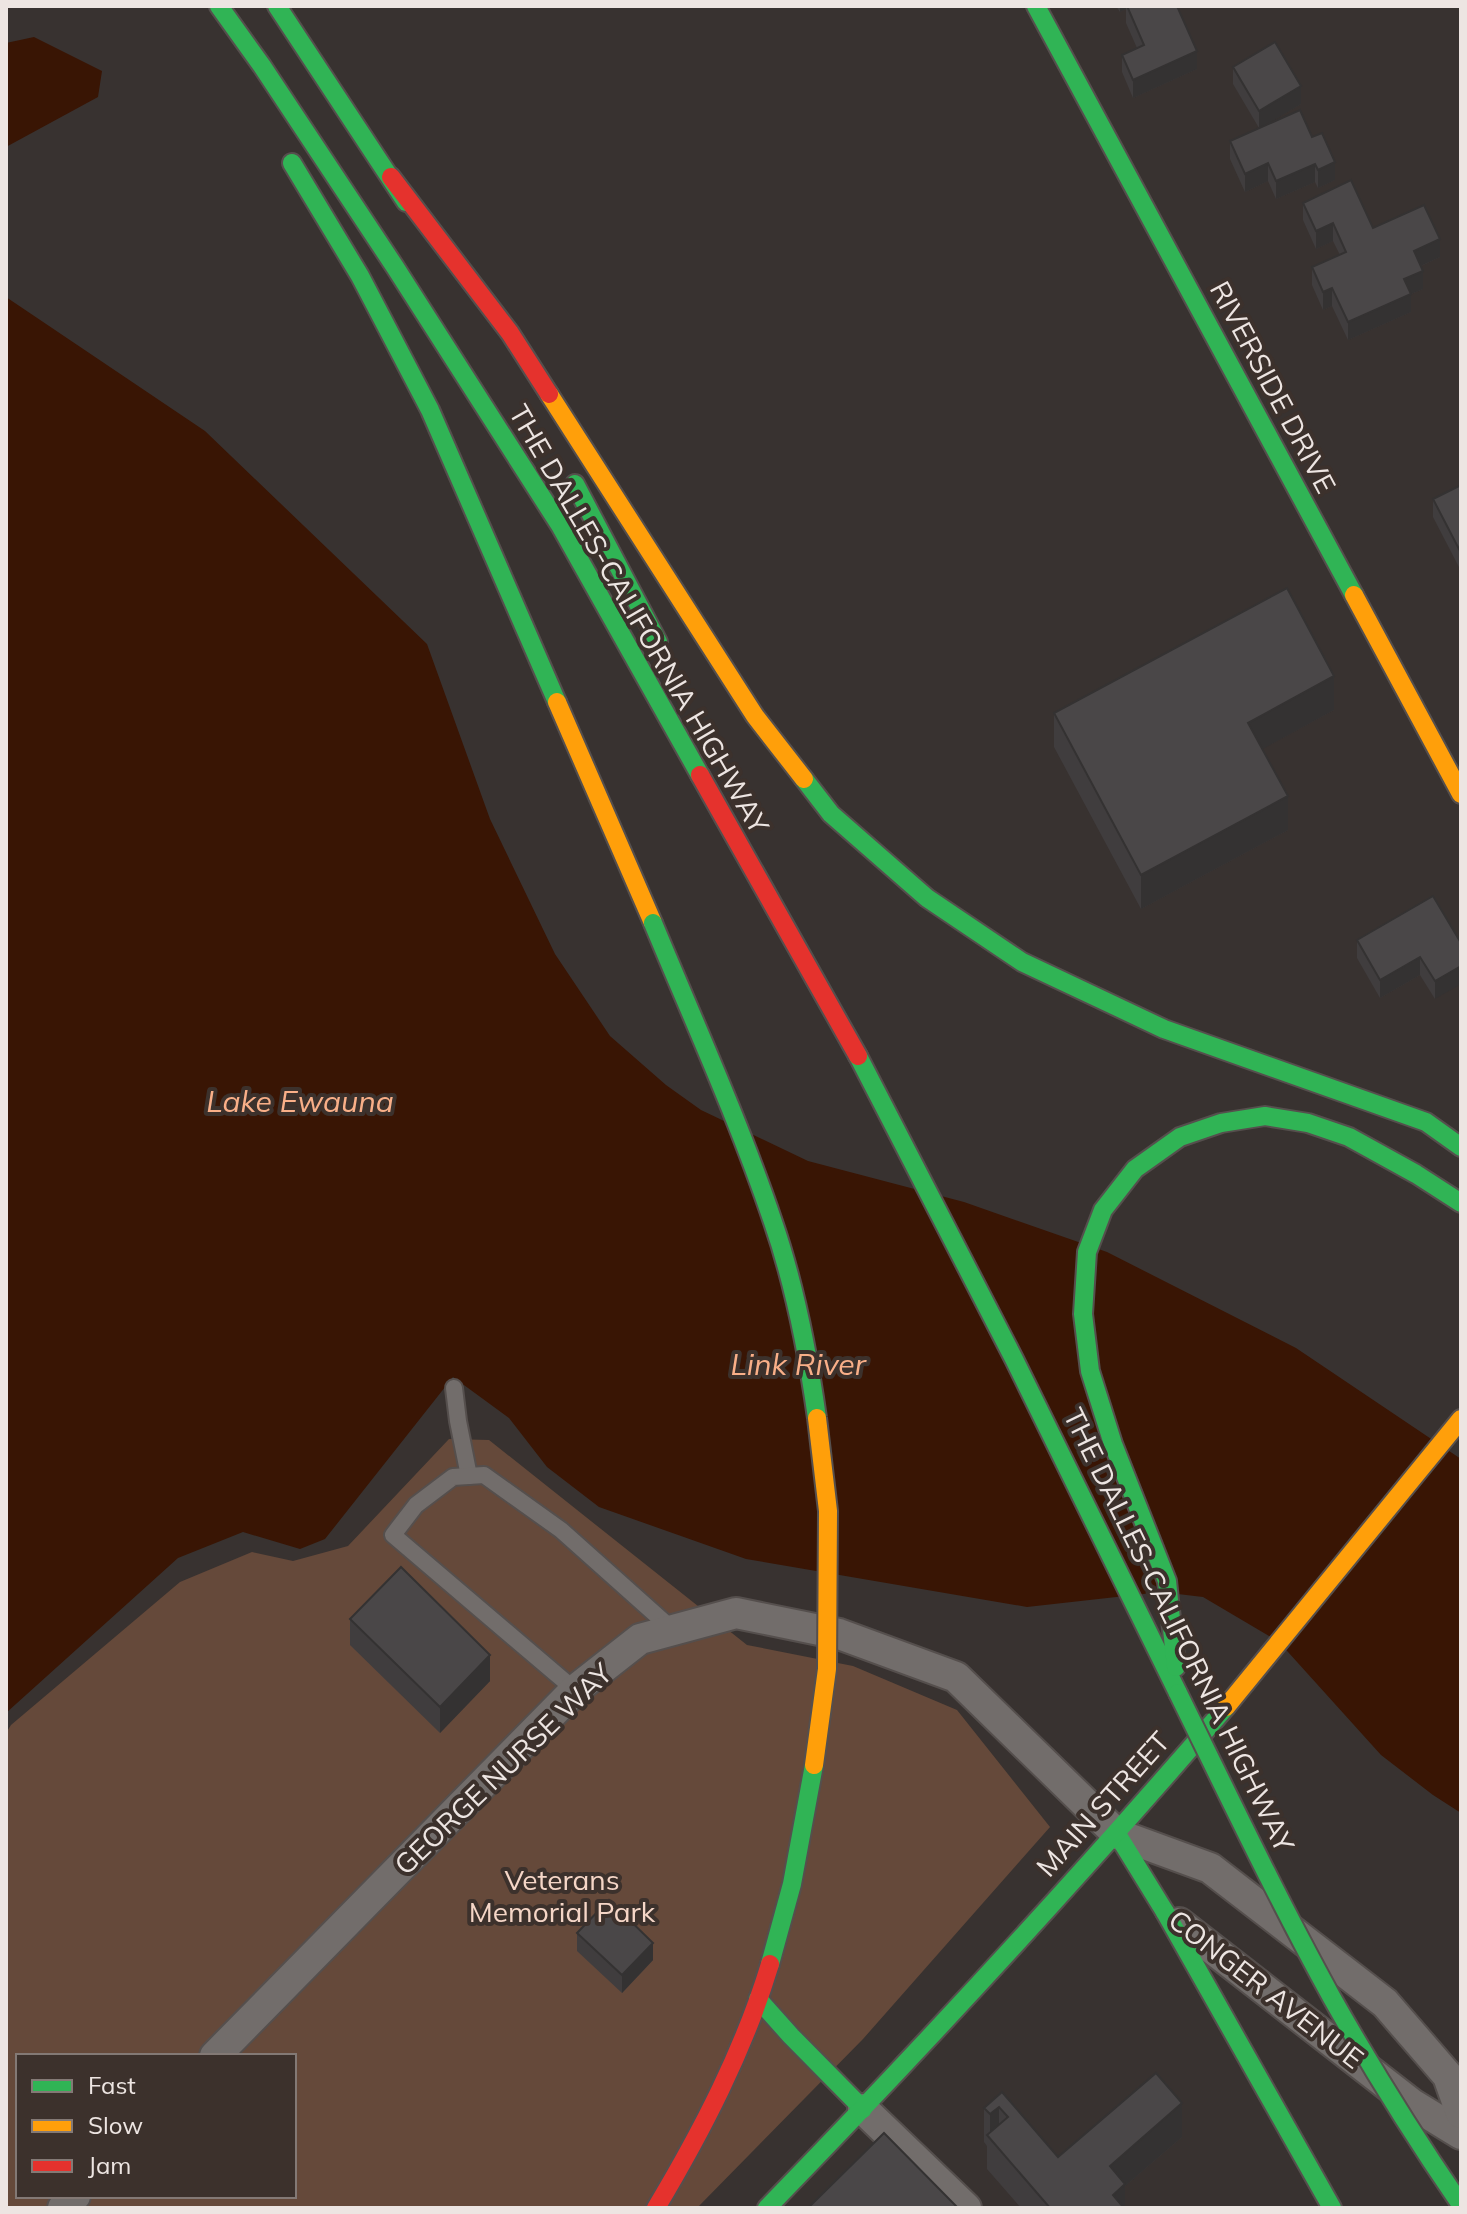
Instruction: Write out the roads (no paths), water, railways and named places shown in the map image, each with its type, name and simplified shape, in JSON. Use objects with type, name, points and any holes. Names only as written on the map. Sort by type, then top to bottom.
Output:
[{"type":"main road","name":"THE DALLES-CALIFORNIA HIGHWAY","points":[[219,6],[387,254],[561,527],[865,1069],[1014,1359],[1295,1929],[1355,2037],[1429,2159],[1461,2205]]},
{"type":"main road","points":[[277,6],[391,177],[472,313]]},
{"type":"main road","name":"RIVERSIDE DRIVE","points":[[1036,6],[1461,794]]},
{"type":"main road","points":[[281,144],[360,276],[430,410],[653,923],[730,1108],[774,1224],[799,1319],[817,1415],[828,1511],[827,1669],[802,1839],[786,1907],[758,1999],[730,2069],[696,2139],[656,2208]]},
{"type":"main road","points":[[391,177],[510,333],[755,716],[831,814],[927,898],[1022,962],[1164,1029],[1426,1122],[1461,1147]]},
{"type":"main road","name":"THE DALLES-CALIFORNIA HIGHWAY","points":[[562,462],[664,654]]},
{"type":"main road","name":"THE DALLES-CALIFORNIA HIGHWAY","points":[[775,873],[865,1069]]},
{"type":"main road","points":[[1178,1693],[1167,1581],[1113,1444],[1090,1371],[1083,1314],[1087,1252],[1103,1210],[1135,1169],[1180,1137],[1221,1123],[1265,1116],[1308,1123],[1349,1137],[1461,1203]]},
{"type":"main road","name":"MAIN STREET","points":[[767,2208],[863,2109],[1117,1834],[1244,1686],[1461,1419]]},
{"type":"main road","name":"CONGER AVENUE","points":[[1117,1834],[1165,1912]]},
{"type":"main road","points":[[1165,1912],[1332,2208]]},
{"type":"main road","points":[[758,1999],[863,2109]]},
{"type":"street","name":"GEORGE NURSE WAY","points":[[217,2054],[575,1690],[640,1639],[736,1613],[839,1634],[956,1677],[1117,1834]]},
{"type":"street","name":"CONGER AVENUE","points":[[1117,1834],[1210,1868],[1385,2003],[1448,2076],[1461,2113]]},
{"type":"street","name":"CONGER AVENUE","points":[[1165,1912],[1412,2104],[1461,2134]]},
{"type":"street","points":[[863,2109],[966,2208]]},
{"type":"lane","points":[[454,1388],[469,1476]]},
{"type":"lane","points":[[575,1690],[393,1535],[416,1505],[453,1477],[484,1475],[561,1530],[673,1630]]},
{"type":"water","points":[[34,37],[102,71],[98,97],[6,147],[6,43]]},
{"type":"water","name":"Lake Ewauna","points":[[6,297],[205,431],[427,644],[490,819],[555,954],[610,1036],[666,1085],[701,1110],[808,1161],[964,1202],[1107,1252],[1296,1348],[1461,1459],[1461,1813],[1381,1755],[1279,1642],[1203,1597],[1161,1592],[1027,1607],[746,1559],[599,1507],[547,1467],[509,1418],[453,1377],[325,1539],[300,1549],[243,1532],[178,1558],[6,1713]]},
{"type":"water label","name":"Link River","points":[[798,1365]]},
{"type":"park label","name":"Veterans Memorial Park","points":[[562,1896]]}]
